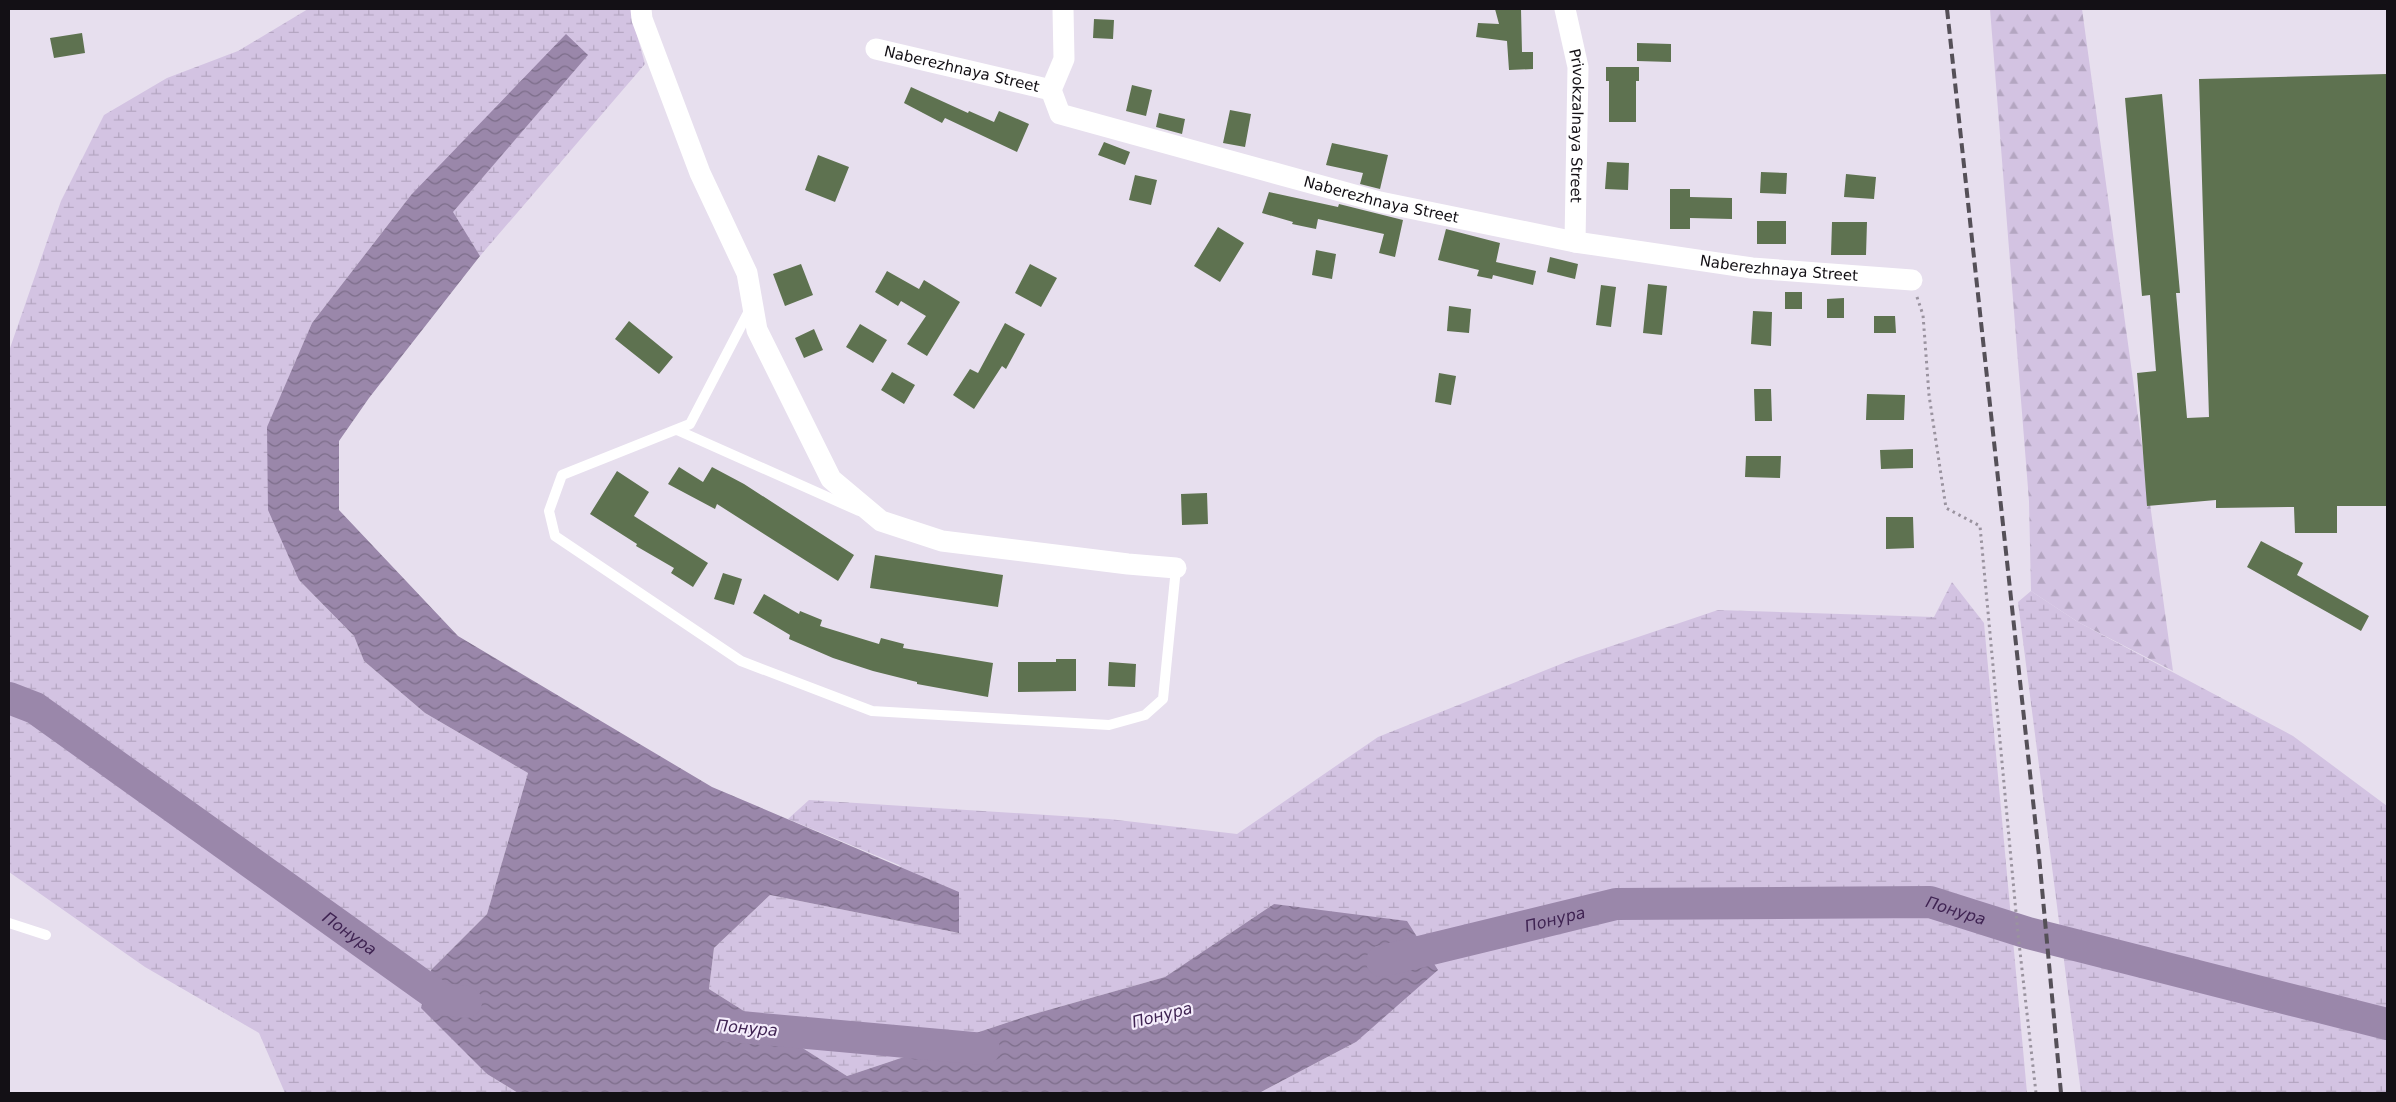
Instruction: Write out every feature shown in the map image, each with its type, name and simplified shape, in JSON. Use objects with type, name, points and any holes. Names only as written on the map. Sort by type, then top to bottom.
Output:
[{"type":"street","points":[[641,9],[642,19],[700,173],[747,274],[757,330],[831,479],[881,521],[942,541],[1128,564],[1176,568]]},
{"type":"street","points":[[1051,90],[1064,59],[1063,9]]},
{"type":"street","name":"Privokzalnaya Street","points":[[1565,9],[1578,67],[1575,242]]},
{"type":"street","name":"Naberezhnaya Street","points":[[876,49],[1051,90],[1060,114],[1380,202],[1575,242],[1752,268],[1912,280]]},
{"type":"lane","points":[[752,304],[690,424],[562,475],[549,511],[555,536],[741,661],[872,711],[1109,725],[1145,715],[1163,699],[1176,568]]},
{"type":"lane","points":[[677,430],[881,521]]},
{"type":"lane","points":[[9,923],[46,935]]},
{"type":"path","points":[[1912,280],[1922,314],[1929,395],[1946,508],[1980,526],[2013,856],[2018,934],[2036,1093]]},
{"type":"green space","points":[[308,9],[633,9],[634,24],[645,64],[480,256],[452,213],[587,55],[411,195],[312,323],[267,428],[299,580],[354,636],[364,661],[425,713],[528,773],[487,914],[431,970],[487,1074],[518,1093],[285,1093],[259,1033],[145,967],[9,872],[9,351],[61,201],[104,115],[167,78],[238,51]]},
{"type":"green space","points":[[1990,9],[2082,9],[2173,671],[2078,622],[2031,591],[2029,501]]},
{"type":"green space","points":[[1952,582],[1984,623],[2027,1093],[1259,1093],[1356,1042],[1274,904],[1165,977],[1027,1016],[847,1076],[709,989],[714,948],[770,895],[959,933],[899,865],[788,819],[809,800],[1109,819],[1237,834],[1378,737],[1576,658],[1718,610],[1934,617]]},
{"type":"green space","points":[[2031,591],[2078,622],[2293,736],[2387,806],[2387,1093],[2081,1093],[2018,602]]},
{"type":"water","points":[[566,34],[588,55],[453,212],[480,256],[369,398],[339,441],[339,510],[458,636],[712,787],[959,892],[959,933],[770,895],[714,948],[709,989],[847,1076],[1027,1016],[1165,977],[1274,904],[1407,921],[1438,970],[1356,1042],[1259,1093],[518,1093],[487,1074],[421,1008],[431,970],[487,914],[528,773],[425,713],[364,661],[354,636],[299,580],[268,510],[267,427],[312,323],[411,195]]},
{"type":"building","points":[[1495,9],[1521,9],[1522,52],[1533,52],[1533,69],[1509,70],[1507,41],[1476,37],[1478,23],[1499,24]]},
{"type":"building","points":[[1094,19],[1114,20],[1113,39],[1093,38]]},
{"type":"building","points":[[82,33],[85,53],[54,58],[50,38]]},
{"type":"building","points":[[1637,43],[1671,44],[1671,62],[1637,61]]},
{"type":"building","points":[[1606,67],[1639,67],[1639,81],[1636,81],[1636,122],[1609,122],[1609,81],[1606,81]]},
{"type":"building","points":[[2387,74],[2387,506],[2337,506],[2337,533],[2295,533],[2294,507],[2216,508],[2216,500],[2147,506],[2137,373],[2156,371],[2150,295],[2142,296],[2125,98],[2162,94],[2180,293],[2176,293],[2187,418],[2209,417],[2199,79]]},
{"type":"building","points":[[1132,85],[1152,90],[1146,116],[1126,111]]},
{"type":"building","points":[[911,87],[968,113],[969,111],[994,122],[999,111],[1029,124],[1017,152],[945,118],[942,123],[904,103]]},
{"type":"building","points":[[1230,110],[1251,114],[1245,147],[1223,143]]},
{"type":"building","points":[[1159,113],[1185,119],[1182,134],[1156,127]]},
{"type":"building","points":[[1104,142],[1130,152],[1125,165],[1098,155]]},
{"type":"building","points":[[1332,143],[1388,155],[1380,189],[1360,184],[1363,173],[1326,165]]},
{"type":"building","points":[[818,155],[849,167],[835,202],[805,190]]},
{"type":"building","points":[[1607,162],[1629,163],[1628,190],[1605,189]]},
{"type":"building","points":[[1761,172],[1787,173],[1786,194],[1760,193]]},
{"type":"building","points":[[1846,174],[1876,177],[1874,199],[1844,197]]},
{"type":"building","points":[[1135,175],[1157,180],[1151,205],[1129,200]]},
{"type":"building","points":[[1670,189],[1690,189],[1690,197],[1732,198],[1732,219],[1690,218],[1690,229],[1670,229]]},
{"type":"building","points":[[1269,192],[1338,207],[1339,204],[1403,220],[1395,257],[1379,253],[1384,234],[1318,219],[1316,229],[1292,224],[1293,222],[1262,213]]},
{"type":"building","points":[[1757,221],[1786,221],[1786,244],[1757,244]]},
{"type":"building","points":[[1832,222],[1867,222],[1866,255],[1831,255]]},
{"type":"building","points":[[1218,227],[1244,243],[1220,282],[1194,266]]},
{"type":"building","points":[[1446,229],[1500,243],[1496,262],[1536,271],[1533,285],[1493,275],[1492,279],[1477,276],[1479,270],[1438,260]]},
{"type":"building","points":[[1316,250],[1336,254],[1332,279],[1312,275]]},
{"type":"building","points":[[1550,257],[1578,264],[1575,279],[1547,272]]},
{"type":"building","points":[[801,264],[813,295],[785,306],[773,274]]},
{"type":"building","points":[[1030,264],[1057,278],[1041,307],[1015,293]]},
{"type":"building","points":[[887,271],[919,289],[924,280],[960,302],[927,356],[907,344],[926,316],[901,301],[898,306],[875,292]]},
{"type":"building","points":[[1648,284],[1667,286],[1662,335],[1643,333]]},
{"type":"building","points":[[1601,285],[1616,287],[1611,327],[1596,325]]},
{"type":"building","points":[[1785,292],[1802,292],[1802,309],[1785,309]]},
{"type":"building","points":[[1844,298],[1844,318],[1827,318],[1827,299]]},
{"type":"building","points":[[1449,306],[1471,309],[1469,333],[1447,331]]},
{"type":"building","points":[[1753,311],[1772,312],[1771,346],[1751,344]]},
{"type":"building","points":[[1874,316],[1895,316],[1896,333],[1874,333]]},
{"type":"building","points":[[629,321],[673,357],[659,374],[615,339]]},
{"type":"building","points":[[1005,323],[1025,334],[1006,369],[1002,366],[974,409],[953,395],[970,369],[978,373]]},
{"type":"building","points":[[860,324],[887,340],[873,363],[846,347]]},
{"type":"building","points":[[814,329],[823,350],[804,358],[795,338]]},
{"type":"building","points":[[892,372],[915,385],[904,404],[881,390]]},
{"type":"building","points":[[1439,373],[1456,376],[1451,405],[1435,402]]},
{"type":"building","points":[[1754,389],[1771,389],[1772,421],[1755,421]]},
{"type":"building","points":[[1867,394],[1905,395],[1904,420],[1866,420]]},
{"type":"building","points":[[1913,449],[1913,468],[1881,469],[1880,450]]},
{"type":"building","points":[[1746,456],[1781,456],[1780,478],[1745,477]]},
{"type":"building","points":[[679,467],[703,482],[712,467],[744,484],[854,555],[838,581],[717,504],[715,509],[668,484]]},
{"type":"building","points":[[617,471],[649,492],[634,516],[708,563],[693,587],[671,573],[674,568],[636,546],[637,544],[590,514]]},
{"type":"building","points":[[1207,493],[1208,524],[1182,525],[1181,494]]},
{"type":"building","points":[[1886,517],[1913,517],[1914,548],[1886,549]]},
{"type":"building","points":[[2261,541],[2303,563],[2297,575],[2369,616],[2361,631],[2247,567]]},
{"type":"building","points":[[875,555],[1003,575],[998,607],[870,588]]},
{"type":"building","points":[[723,573],[742,579],[734,605],[714,599]]},
{"type":"building","points":[[764,594],[799,614],[800,611],[822,620],[820,626],[879,644],[881,638],[904,644],[903,648],[993,663],[988,697],[917,684],[917,682],[873,671],[833,658],[789,639],[790,635],[753,613]]},
{"type":"building","points":[[1056,659],[1076,659],[1076,691],[1018,692],[1018,662],[1056,662]]},
{"type":"building","points":[[1109,662],[1136,664],[1135,687],[1108,686]]},
{"type":"waterway","name":"Понура","points":[[9,698],[35,708],[442,999],[466,1002]]},
{"type":"waterway","name":"Понура","points":[[1382,961],[1616,904],[1930,902],[2028,933],[2387,1024]]},
{"type":"waterway","name":"Понура","points":[[729,1026],[984,1049]]},
{"type":"railway","points":[[1947,9],[2039,856],[2061,1093]]}]
